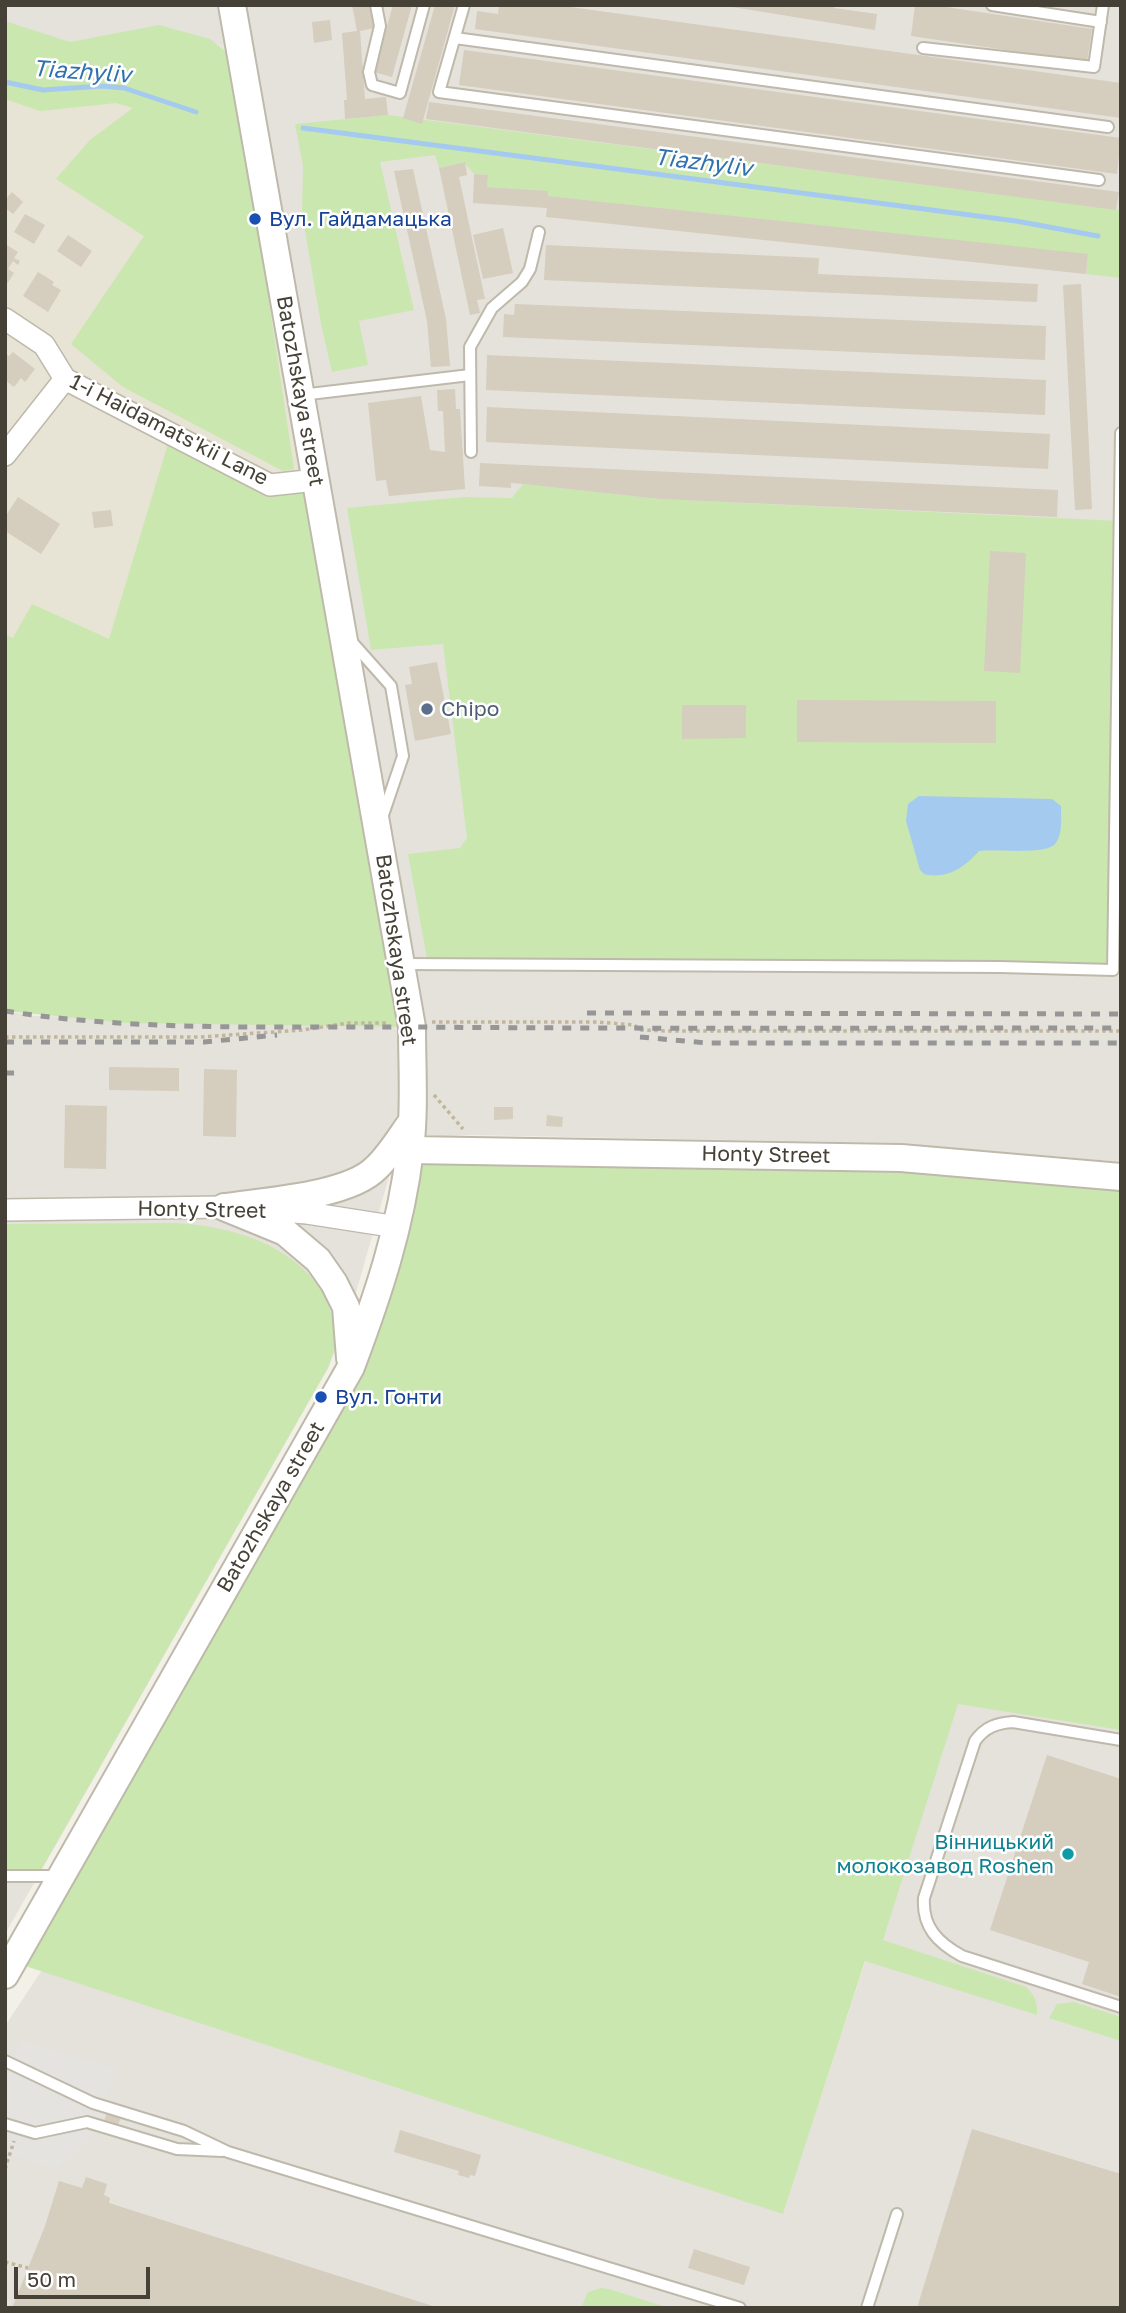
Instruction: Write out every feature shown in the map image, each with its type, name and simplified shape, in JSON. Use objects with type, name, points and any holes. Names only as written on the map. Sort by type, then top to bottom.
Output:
[{"type":"street","name":"Batozhskaya street","points":[[5,1975],[351,1367],[380,1289],[397,1227],[410,1150],[411,1023],[402,964],[232,5]]},
{"type":"street","name":"1-i Haidamats'kii Lane","points":[[5,318],[44,345],[65,379],[270,485],[316,480]]},
{"type":"street","points":[[5,455],[65,379]]},
{"type":"street","points":[[224,1208],[318,1193],[361,1180],[376,1169],[412,1121]]},
{"type":"street","name":"Honty Street","points":[[410,1150],[901,1158],[1121,1177]]},
{"type":"street","points":[[224,1208],[285,1232],[318,1260],[346,1307],[351,1367]]},
{"type":"street","name":"Honty Street","points":[[5,1210],[224,1208],[307,1213],[397,1227]]},
{"type":"lane","points":[[376,5],[380,26],[369,72],[372,85],[400,93],[424,5]]},
{"type":"lane","points":[[464,5],[439,92],[1099,180]]},
{"type":"lane","points":[[992,5],[1101,22]]},
{"type":"lane","points":[[923,48],[1094,67],[1103,5]]},
{"type":"lane","points":[[455,38],[1108,127]]},
{"type":"lane","points":[[471,452],[470,347],[492,308],[522,282],[530,269],[538,232]]},
{"type":"lane","points":[[301,395],[470,375]]},
{"type":"lane","points":[[402,964],[1000,967],[1117,971],[1121,433]]},
{"type":"lane","points":[[343,632],[391,686],[393,697],[403,755],[378,831]]},
{"type":"lane","points":[[1121,1740],[1013,1722],[1001,1723],[981,1732],[975,1741],[924,1898],[923,1912],[934,1936],[947,1948],[962,1956],[1121,2007]]},
{"type":"lane","points":[[5,1876],[62,1876]]},
{"type":"lane","points":[[5,2061],[93,2103],[184,2131],[228,2152],[740,2308]]},
{"type":"lane","points":[[88,2122],[93,2103]]},
{"type":"lane","points":[[5,2124],[35,2133],[88,2122],[177,2149],[228,2152]]},
{"type":"lane","points":[[867,2308],[897,2214]]},
{"type":"path","points":[[5,1037],[200,1037],[302,1030],[349,1023],[598,1023],[634,1025],[641,1030],[736,1032],[1121,1031]]},
{"type":"path","points":[[5,2169],[18,2128]]},
{"type":"path","points":[[5,2262],[28,2268]]},
{"type":"shaded area","points":[[5,5],[1121,5],[1121,1162],[893,1143],[468,1135],[400,1138],[353,1303],[328,1368],[5,1934],[5,1011],[34,1016],[410,1022],[237,45],[61,42],[5,25]]},
{"type":"shaded area","points":[[5,25],[61,42],[237,45],[316,480],[5,1011]]},
{"type":"shaded area","points":[[954,1690],[1121,1711],[1121,2308],[5,2308],[5,2026],[42,1970],[783,2213]]},
{"type":"shaded area","points":[[22,2041],[116,2069],[95,2135],[57,2169],[5,2153],[5,2069]]},
{"type":"green space","points":[[5,21],[70,42],[159,25],[210,39],[229,55],[248,161],[294,469],[283,471],[123,387],[71,344],[144,236],[56,179],[90,140],[133,108],[116,103],[40,111],[5,99]]},
{"type":"green space","points":[[388,115],[1121,210],[1121,278],[1086,274],[1088,255],[548,196],[547,191],[487,187],[488,175],[474,174],[464,162],[439,168],[435,155],[380,162],[414,310],[359,321],[368,365],[332,372],[302,213],[303,166],[295,124]]},
{"type":"green space","points":[[1121,433],[1121,971],[428,964],[408,854],[460,848],[467,838],[443,644],[371,650],[347,508],[464,497],[512,498],[523,484],[660,499],[1119,521]]},
{"type":"green space","points":[[171,434],[270,485],[316,480],[412,1027],[126,1023],[5,1011],[5,635],[13,638],[32,604],[109,639]]},
{"type":"green space","points":[[410,1150],[1121,1177],[1121,1730],[958,1704],[883,1940],[1026,1987],[1035,2000],[1037,2015],[865,1961],[783,2214],[13,1962],[351,1367]]},
{"type":"green space","points":[[176,1223],[238,1233],[277,1249],[309,1275],[322,1292],[339,1338],[328,1368],[37,1877],[5,1877],[5,1224]]},
{"type":"green space","points":[[1074,2002],[1121,2017],[1121,2041],[1049,2018],[1057,2004]]},
{"type":"green space","points":[[601,2288],[669,2308],[581,2308],[588,2292]]},
{"type":"water","points":[[919,796],[1052,799],[1061,806],[1059,836],[1050,847],[1031,851],[979,851],[968,862],[948,874],[924,874],[920,870],[906,821],[908,804]]},
{"type":"building","points":[[352,5],[370,5],[374,28],[360,31],[365,99],[386,97],[388,115],[345,119],[344,100],[347,100],[342,33],[357,31]]},
{"type":"building","points":[[393,5],[412,5],[392,77],[374,72]]},
{"type":"building","points":[[435,5],[455,5],[422,124],[403,118]]},
{"type":"building","points":[[499,5],[556,5],[1121,83],[1121,118],[475,29],[477,11],[498,14]]},
{"type":"building","points":[[720,5],[835,5],[834,8],[877,14],[875,30]]},
{"type":"building","points":[[915,5],[933,5],[1092,29],[1087,62],[911,36]]},
{"type":"building","points":[[330,20],[332,40],[314,43],[312,22]]},
{"type":"building","points":[[464,50],[1121,138],[1117,174],[459,85]]},
{"type":"building","points":[[429,102],[1119,192],[1116,210],[426,119]]},
{"type":"building","points":[[465,162],[467,175],[459,177],[485,299],[477,300],[480,313],[470,315],[439,168]]},
{"type":"building","points":[[413,169],[446,319],[450,366],[431,367],[427,321],[394,171]]},
{"type":"building","points":[[474,174],[488,175],[487,187],[548,191],[548,196],[1088,254],[1086,274],[546,217],[547,208],[473,203]]},
{"type":"building","points":[[12,192],[23,202],[13,214],[5,208],[5,200]]},
{"type":"building","points":[[25,214],[45,225],[34,244],[14,232]]},
{"type":"building","points":[[503,228],[513,273],[483,279],[473,235]]},
{"type":"building","points":[[68,235],[92,251],[81,267],[57,251]]},
{"type":"building","points":[[5,244],[18,252],[14,258],[20,261],[18,265],[13,261],[8,269],[14,273],[5,287]]},
{"type":"building","points":[[546,245],[819,258],[818,274],[1038,284],[1037,302],[544,280]]},
{"type":"building","points":[[38,272],[61,290],[48,312],[23,296]]},
{"type":"building","points":[[1081,284],[1092,509],[1075,510],[1063,285]]},
{"type":"building","points":[[515,304],[1046,326],[1045,360],[503,337],[504,314],[514,315]]},
{"type":"building","points":[[13,352],[35,369],[25,382],[21,378],[14,387],[5,380],[5,354],[9,356]]},
{"type":"building","points":[[487,355],[1046,380],[1045,415],[486,390]]},
{"type":"building","points":[[455,389],[456,409],[460,409],[465,489],[389,496],[386,480],[376,481],[368,403],[421,396],[430,450],[445,452],[443,411],[438,411],[437,390]]},
{"type":"building","points":[[487,407],[1050,434],[1048,469],[486,442]]},
{"type":"building","points":[[480,463],[1058,490],[1057,517],[660,499],[511,483],[511,488],[479,486]]},
{"type":"building","points":[[18,497],[60,524],[41,554],[5,531],[5,517]]},
{"type":"building","points":[[111,510],[113,526],[94,528],[92,512]]},
{"type":"building","points":[[990,551],[1026,553],[1020,673],[984,671]]},
{"type":"building","points":[[437,662],[451,734],[415,741],[405,685],[412,684],[409,667]]},
{"type":"building","points":[[797,700],[996,701],[996,743],[797,742]]},
{"type":"building","points":[[682,705],[746,705],[746,738],[682,739]]},
{"type":"building","points":[[109,1067],[179,1068],[179,1091],[109,1090]]},
{"type":"building","points":[[204,1069],[237,1070],[236,1137],[203,1136]]},
{"type":"building","points":[[65,1105],[107,1106],[106,1169],[64,1168]]},
{"type":"building","points":[[494,1107],[513,1107],[513,1119],[494,1120]]},
{"type":"building","points":[[547,1115],[563,1117],[562,1127],[546,1126]]},
{"type":"building","name":"Вінницький молокозавод Roshen","points":[[1047,1755],[1121,1779],[1121,1997],[1082,1984],[1089,1962],[990,1930]]},
{"type":"building","points":[[109,2106],[123,2110],[116,2132],[102,2128]]},
{"type":"building","points":[[972,2129],[1121,2174],[1121,2308],[917,2308]]},
{"type":"building","points":[[400,2130],[481,2155],[475,2176],[470,2175],[469,2178],[458,2175],[459,2171],[394,2152]]},
{"type":"building","points":[[86,2177],[107,2184],[104,2195],[110,2198],[109,2203],[439,2308],[12,2308],[45,2226],[59,2181],[82,2188]]},
{"type":"building","points":[[694,2249],[750,2267],[744,2285],[688,2268]]},
{"type":"waterway","name":"Tiazhyliv","points":[[5,82],[43,90],[102,86],[124,88],[196,112]]},
{"type":"waterway","name":"Tiazhyliv","points":[[303,128],[1016,221],[1098,236]]},
{"type":"railway","points":[[5,1011],[56,1018],[209,1027],[1121,1028]]},
{"type":"railway","points":[[587,1013],[1121,1014]]},
{"type":"railway","points":[[5,1042],[204,1042],[277,1035]]},
{"type":"railway","points":[[640,1037],[707,1043],[1121,1043]]},
{"type":"railway","points":[[5,1073],[23,1073]]},
{"type":"place","name":"Вул. Гайдамацька","points":[[255,219]]},
{"type":"place","name":"Chipo","points":[[427,709]]},
{"type":"place","name":"Вул. Гонти","points":[[321,1397]]},
{"type":"place","name":"Вінницький молокозавод Roshen","points":[[1068,1854]]}]
